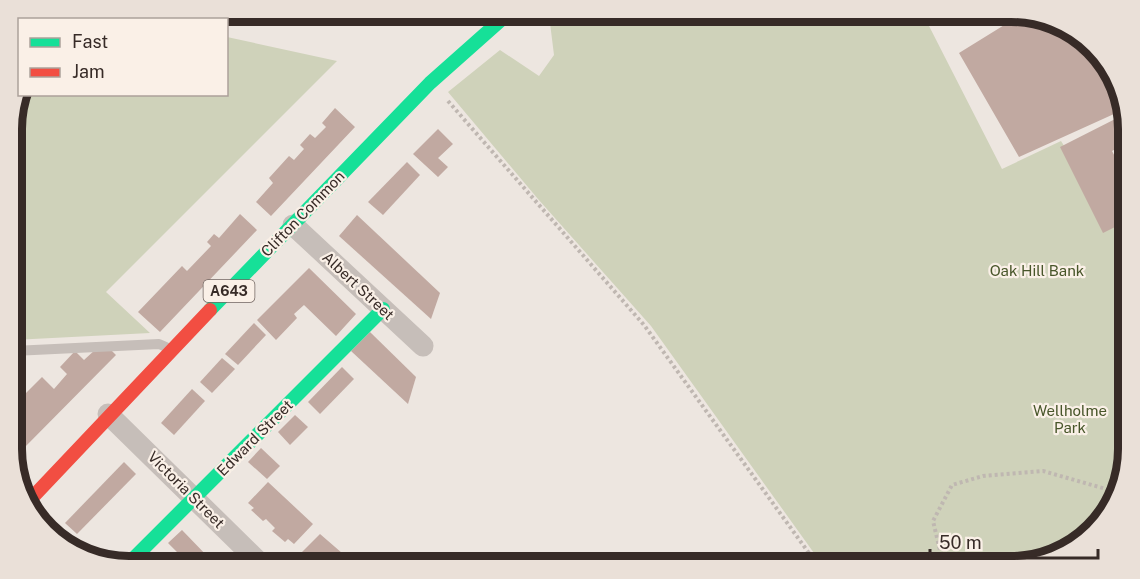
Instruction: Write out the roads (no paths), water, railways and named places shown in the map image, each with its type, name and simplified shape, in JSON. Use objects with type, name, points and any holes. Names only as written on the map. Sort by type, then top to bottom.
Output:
[{"type":"main road","name":"Clifton Common","points":[[33,495],[108,414],[432,82],[497,22]]},
{"type":"main road","name":"Edward Street","points":[[136,556],[383,309]]},
{"type":"street","name":"Albert Street","points":[[293,225],[423,346]]},
{"type":"street","name":"Victoria Street","points":[[108,414],[253,556]]},
{"type":"lane","points":[[22,351],[159,344],[172,349]]},
{"type":"park label","name":"Oak Hill Bank","points":[[1037,271]]},
{"type":"park label","name":"Wellholme Park","points":[[1070,420]]}]
